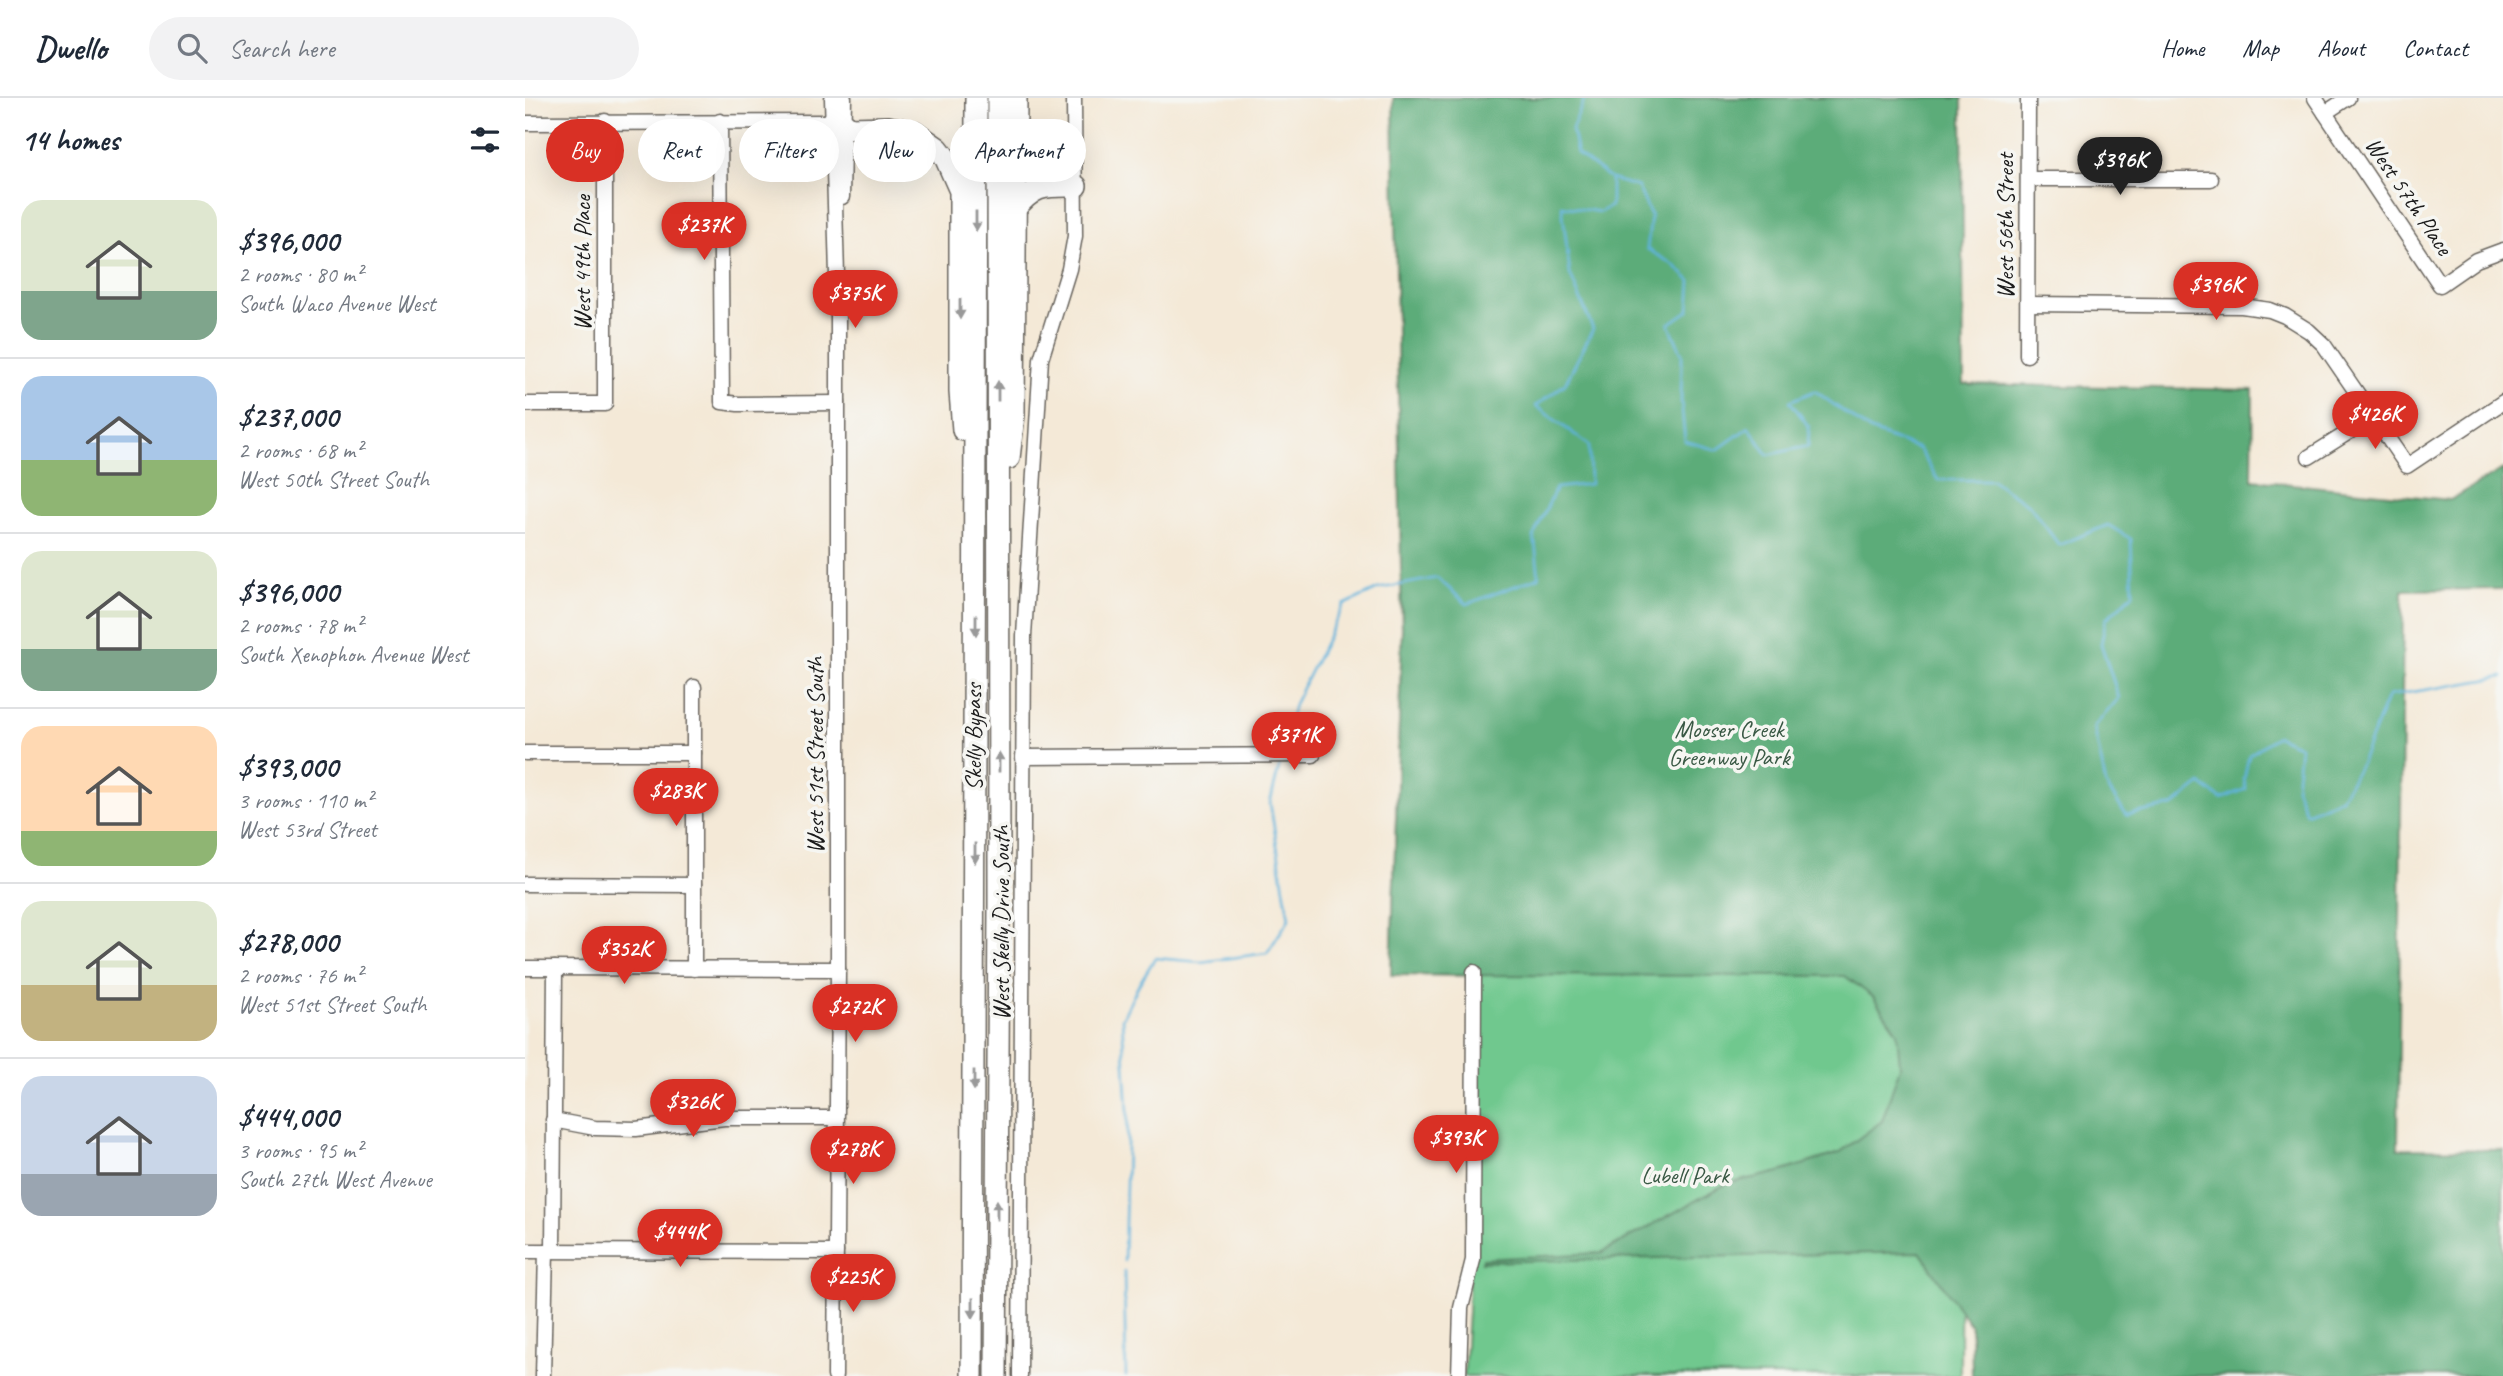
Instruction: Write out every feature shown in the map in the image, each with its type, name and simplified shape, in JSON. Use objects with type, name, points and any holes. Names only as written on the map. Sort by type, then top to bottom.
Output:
[{"type":"highway","name":"Skelly Bypass","points":[[972,1376],[976,98]]},
{"type":"highway","name":"Skelly Bypass","points":[[996,1376],[999,918],[998,98]]},
{"type":"highway","points":[[999,558],[1014,415],[1016,98]]},
{"type":"highway","points":[[839,122],[850,128],[888,127],[915,132],[938,148],[945,157],[960,191],[960,392],[976,557]]},
{"type":"highway","points":[[1014,210],[1035,188],[1076,186]]},
{"type":"street","name":"West 51st Street South","points":[[832,98],[837,119]]},
{"type":"street","name":"West 51st Street South","points":[[839,119],[844,98]]},
{"type":"street","name":"West Skelly Drive South","points":[[1020,1376],[1024,636],[1041,359],[1074,244],[1075,98]]},
{"type":"street","name":"West 56th Street","points":[[2027,355],[2028,98]]},
{"type":"street","name":"West 57th Place","points":[[2315,98],[2441,285],[2476,260],[2503,250]]},
{"type":"street","points":[[2326,113],[2348,98]]},
{"type":"street","points":[[525,122],[546,122]]},
{"type":"street","points":[[2028,179],[2211,179]]},
{"type":"street","name":"West 49th Place","points":[[525,404],[605,404],[605,182]]},
{"type":"street","points":[[720,182],[722,402],[838,403]]},
{"type":"street","name":"West 51st Street South","points":[[835,1376],[838,182]]},
{"type":"street","points":[[2028,304],[2225,305],[2273,311],[2301,325],[2321,342],[2407,466],[2503,402]]},
{"type":"street","points":[[2309,457],[2373,416]]},
{"type":"street","points":[[694,687],[694,969]]},
{"type":"street","points":[[525,753],[694,752]]},
{"type":"street","points":[[1023,757],[1313,755]]},
{"type":"street","points":[[525,884],[694,885]]},
{"type":"street","points":[[525,968],[838,968]]},
{"type":"street","points":[[543,1376],[550,1251],[555,968]]},
{"type":"street","points":[[1459,1376],[1461,1308],[1473,1260],[1474,972]]},
{"type":"street","points":[[553,1121],[594,1128],[636,1129],[724,1118],[837,1118]]},
{"type":"street","points":[[525,1251],[836,1252]]},
{"type":"green space","name":"Mooser Creek Greenway Park","points":[[1393,98],[1962,98],[1964,384],[2253,390],[2252,480],[2450,500],[2503,469],[2503,589],[2403,590],[2398,1149],[2503,1150],[2503,1376],[1972,1376],[1971,1326],[1920,1252],[1482,1262],[1483,1259],[1601,1253],[1726,1184],[1780,1172],[1839,1153],[1882,1121],[1900,1067],[1897,1032],[1873,997],[1845,976],[1391,975],[1402,629]]},
{"type":"green space","name":"Lubell Park","points":[[1401,573],[1962,975],[1960,1376],[1464,1376],[1468,1312],[1474,976],[1391,975],[1402,629]]},
{"type":"waterway","points":[[1585,98],[1572,129],[1577,154],[1611,179],[1638,187],[1651,216],[1647,249],[1674,265],[1691,281],[1689,310],[1669,324],[1682,354],[1681,401],[1685,441],[1717,450],[1749,427],[1768,455],[1808,446],[1809,427],[1790,401],[1815,391],[1869,430],[1919,449],[1938,480],[1992,480],[2030,506],[2059,545],[2108,525],[2131,539],[2133,594],[2106,619],[2101,644],[2119,698],[2094,727],[2106,785],[2126,815],[2173,806],[2201,784],[2221,799],[2246,789],[2244,779],[2249,755],[2277,736],[2300,746],[2296,788],[2306,813],[2341,798],[2361,763],[2388,696],[2503,677]]},
{"type":"waterway","points":[[1283,750],[1294,704],[1344,605],[1378,589],[1437,578],[1467,604],[1539,577],[1534,535],[1556,488],[1590,484],[1589,445],[1536,406],[1565,384],[1593,329],[1570,274],[1562,206],[1600,212],[1611,206],[1611,179]]},
{"type":"waterway","points":[[1124,1261],[1128,1110],[1122,1019],[1155,958],[1201,962],[1267,953],[1289,919],[1270,803],[1281,760]]},
{"type":"waterway","points":[[1124,1271],[1126,1376]]}]
